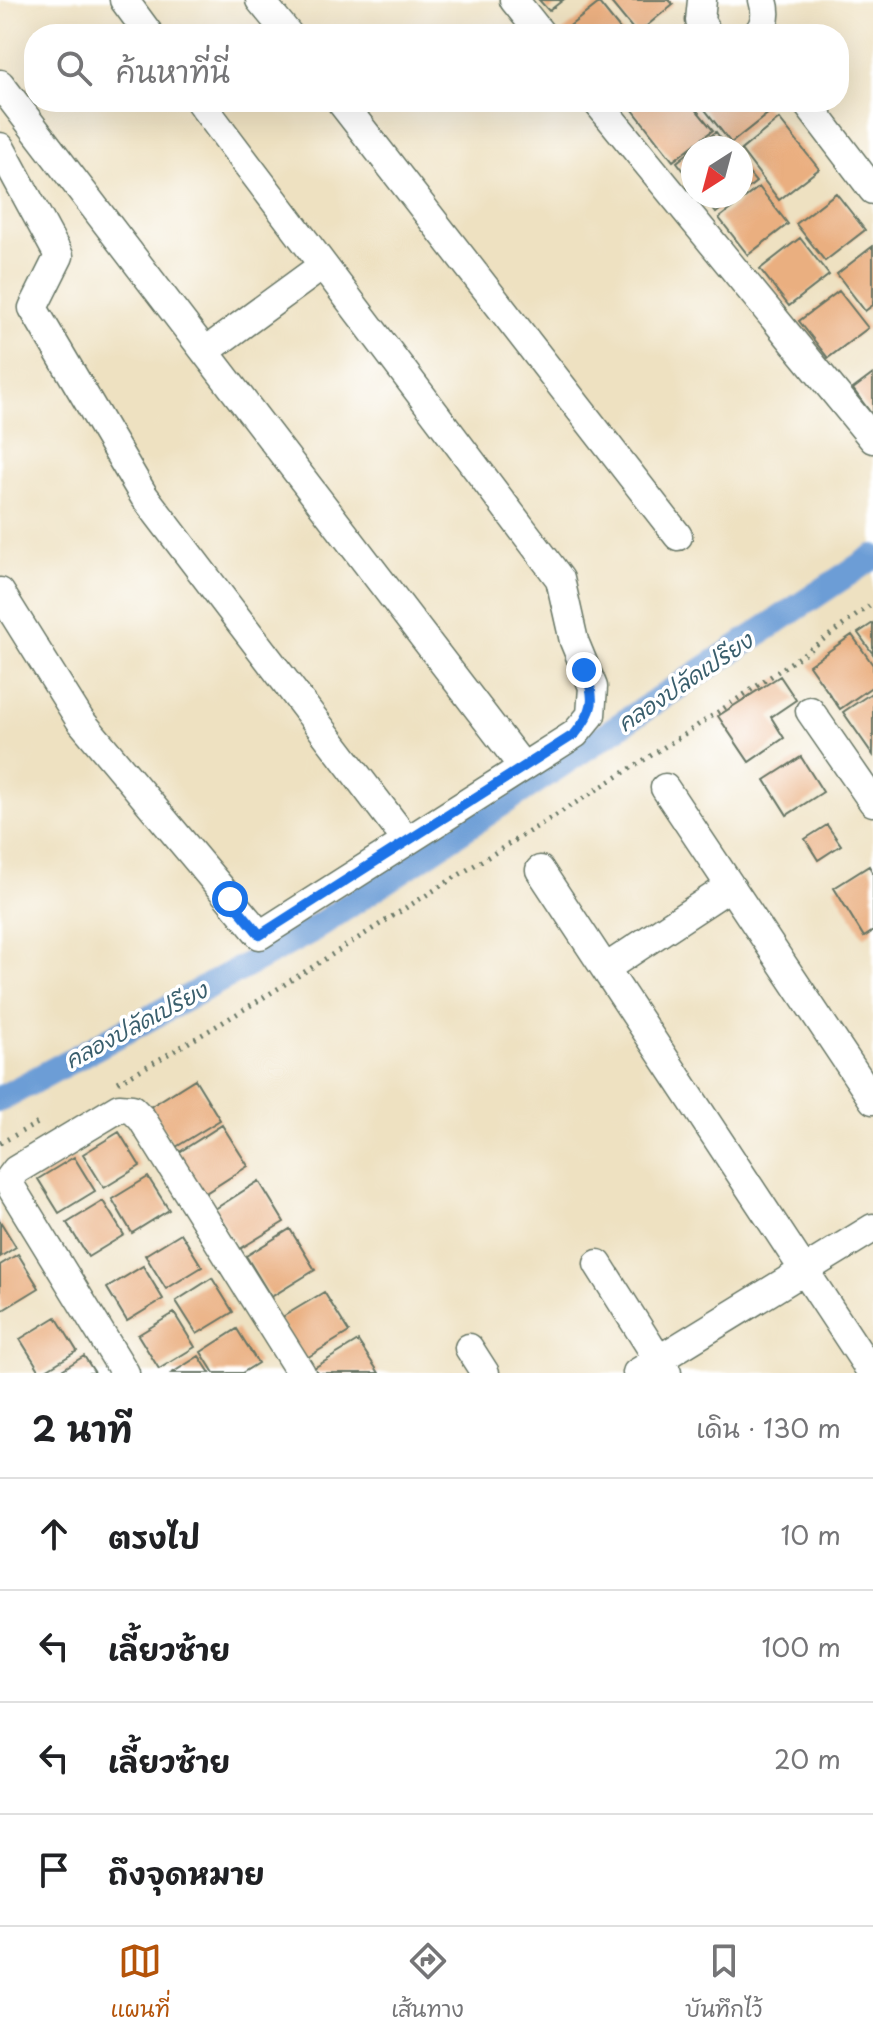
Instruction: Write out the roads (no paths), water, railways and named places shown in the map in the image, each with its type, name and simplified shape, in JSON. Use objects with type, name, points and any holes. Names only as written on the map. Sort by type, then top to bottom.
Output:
[{"type":"street","points":[[124,0],[142,24]]},
{"type":"street","points":[[260,0],[280,24]]},
{"type":"street","points":[[514,0],[533,24]]},
{"type":"street","points":[[701,24],[702,0]]},
{"type":"street","points":[[762,24],[766,15],[763,0]]},
{"type":"street","points":[[0,84],[523,767]]},
{"type":"street","points":[[0,592],[80,720],[260,935],[575,734],[591,715],[593,687],[574,641],[560,579],[207,112]]},
{"type":"street","points":[[349,112],[678,536]]},
{"type":"street","points":[[612,112],[873,439]]},
{"type":"street","points":[[814,112],[873,190]]},
{"type":"street","points":[[0,147],[59,256],[33,308],[144,496],[407,841]]},
{"type":"street","points":[[206,351],[322,266]]},
{"type":"street","points":[[810,711],[873,802]]},
{"type":"street","points":[[665,788],[873,1100]]},
{"type":"street","points":[[540,870],[872,1373]]},
{"type":"street","points":[[606,968],[729,887]]},
{"type":"street","points":[[125,1373],[11,1187],[10,1178],[16,1170],[119,1108],[132,1109],[142,1119],[301,1373]]},
{"type":"street","points":[[598,1264],[654,1369],[873,1228]]},
{"type":"street","points":[[469,1348],[485,1373]]},
{"type":"waterway","name":"คลองปลัดเปรียง","points":[[0,1099],[312,930],[873,557]]}]
